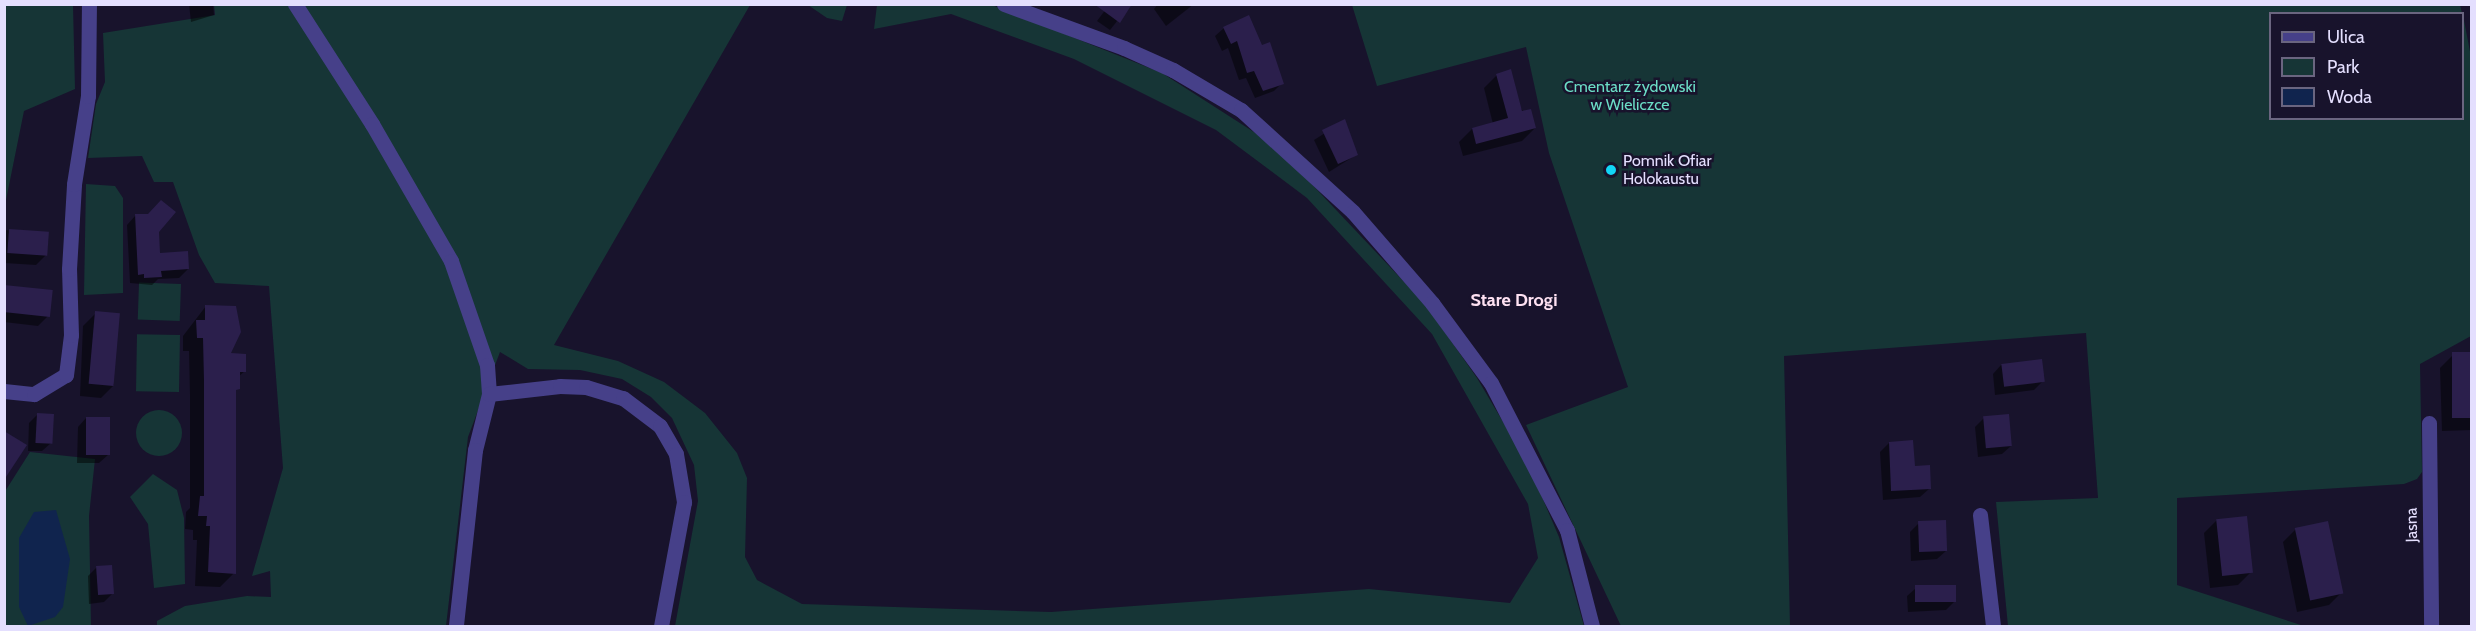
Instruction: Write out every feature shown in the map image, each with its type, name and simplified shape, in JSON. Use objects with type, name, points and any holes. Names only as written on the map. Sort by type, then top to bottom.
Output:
[{"type":"street","points":[[4,391],[34,394],[66,375],[71,335],[69,269],[74,184],[88,96],[89,4]]},
{"type":"street","points":[[295,4],[372,124],[451,261],[478,332],[487,365],[489,394],[475,450],[456,627]]},
{"type":"street","points":[[1004,4],[1134,52],[1173,70],[1241,110],[1353,212],[1432,303],[1491,382],[1567,530],[1592,627]]},
{"type":"street","points":[[489,394],[560,386],[586,387],[630,401],[660,426],[676,454],[684,502],[661,627]]},
{"type":"street","name":"Jasna","points":[[2429,423],[2431,627]]},
{"type":"street","points":[[1980,515],[1993,627]]},
{"type":"green space","points":[[5,4],[73,5],[75,89],[24,111],[5,205]]},
{"type":"green space","points":[[214,5],[750,5],[554,345],[618,361],[664,382],[705,413],[737,453],[747,478],[745,557],[757,580],[802,604],[1051,612],[1369,589],[1510,603],[1538,558],[1528,504],[1432,334],[1307,198],[1216,130],[1074,59],[951,14],[874,29],[877,5],[992,5],[1162,73],[1257,134],[1304,176],[1425,304],[1477,378],[1528,464],[1559,537],[1584,626],[675,626],[698,501],[694,465],[672,418],[651,397],[622,379],[580,370],[528,369],[500,352],[468,437],[446,626],[157,626],[157,621],[185,606],[247,596],[271,597],[270,571],[252,576],[283,468],[269,286],[215,283],[199,255],[173,182],[154,182],[142,156],[88,158],[96,104],[105,82],[103,33],[215,15]]},
{"type":"green space","points":[[808,5],[847,5],[842,21],[827,18]]},
{"type":"green space","name":"Cmentarz żydowski w Wieliczce","points":[[1352,5],[2460,5],[2462,12],[2269,12],[2269,120],[2464,120],[2464,20],[2472,62],[2471,336],[2420,364],[2422,472],[2417,479],[2404,484],[2177,498],[2177,585],[2304,626],[2008,626],[1996,502],[2098,498],[2086,333],[1784,356],[1790,626],[1621,626],[1526,425],[1628,387],[1549,153],[1526,47],[1377,86]]},
{"type":"green space","points":[[86,184],[115,186],[123,198],[123,293],[84,295]]},
{"type":"green space","points":[[139,283],[181,284],[180,321],[138,320]]},
{"type":"green space","points":[[137,334],[180,335],[179,392],[136,391]]},
{"type":"green space","points":[[159,410],[168,411],[175,417],[181,424],[181,442],[175,449],[168,455],[159,456],[150,455],[143,449],[137,442],[136,433],[137,424],[143,417],[150,411]]},
{"type":"green space","points":[[30,452],[95,459],[89,516],[91,626],[5,626],[4,493]]},
{"type":"green space","points":[[153,474],[177,490],[184,518],[185,584],[154,588],[148,524],[130,497]]},
{"type":"water","points":[[56,510],[70,559],[63,607],[55,617],[28,626],[19,607],[19,538],[34,512]]},
{"type":"building","points":[[1094,4],[1132,4],[1120,23]]},
{"type":"building","points":[[1249,15],[1262,45],[1270,42],[1284,84],[1263,91],[1254,71],[1247,73],[1237,41],[1231,44],[1223,27]]},
{"type":"building","points":[[1511,69],[1522,111],[1531,109],[1536,128],[1476,144],[1472,128],[1508,118],[1496,74]]},
{"type":"building","points":[[1345,119],[1358,155],[1338,164],[1322,130]]},
{"type":"building","points":[[161,200],[176,212],[159,232],[160,253],[188,251],[189,269],[161,271],[162,277],[144,278],[144,274],[138,275],[135,214],[148,214]]},
{"type":"building","points":[[9,229],[49,232],[47,256],[7,253]]},
{"type":"building","points":[[4,285],[53,290],[50,317],[4,312]]},
{"type":"building","points":[[205,305],[236,306],[241,332],[231,353],[246,354],[246,372],[240,372],[240,389],[236,390],[236,574],[208,572],[210,526],[206,526],[207,516],[198,516],[200,496],[204,496],[204,381],[203,338],[197,338],[196,320],[205,320]]},
{"type":"building","points":[[95,311],[120,313],[114,386],[89,384]]},
{"type":"building","points":[[2452,352],[2472,352],[2472,418],[2452,418]]},
{"type":"building","points":[[2042,359],[2045,382],[2004,387],[2001,364]]},
{"type":"building","points":[[37,413],[54,414],[52,444],[35,443]]},
{"type":"building","points":[[2009,414],[2012,446],[1986,448],[1983,416]]},
{"type":"building","points":[[86,417],[110,417],[110,455],[86,455]]},
{"type":"building","points":[[4,431],[27,445],[4,480]]},
{"type":"building","points":[[1913,440],[1915,466],[1930,465],[1931,489],[1891,491],[1889,442]]},
{"type":"building","points":[[2247,516],[2253,573],[2222,576],[2216,519]]},
{"type":"building","points":[[1946,520],[1947,551],[1919,552],[1918,521]]},
{"type":"building","points":[[2328,521],[2343,593],[2310,600],[2295,528]]},
{"type":"building","points":[[112,565],[114,594],[98,595],[96,566]]},
{"type":"building","points":[[1915,585],[1956,585],[1956,602],[1915,602]]},
{"type":"place","name":"Pomnik Ofiar Holokaustu","points":[[1611,170]]},
{"type":"district","name":"Stare Drogi","points":[[1514,300]]}]
